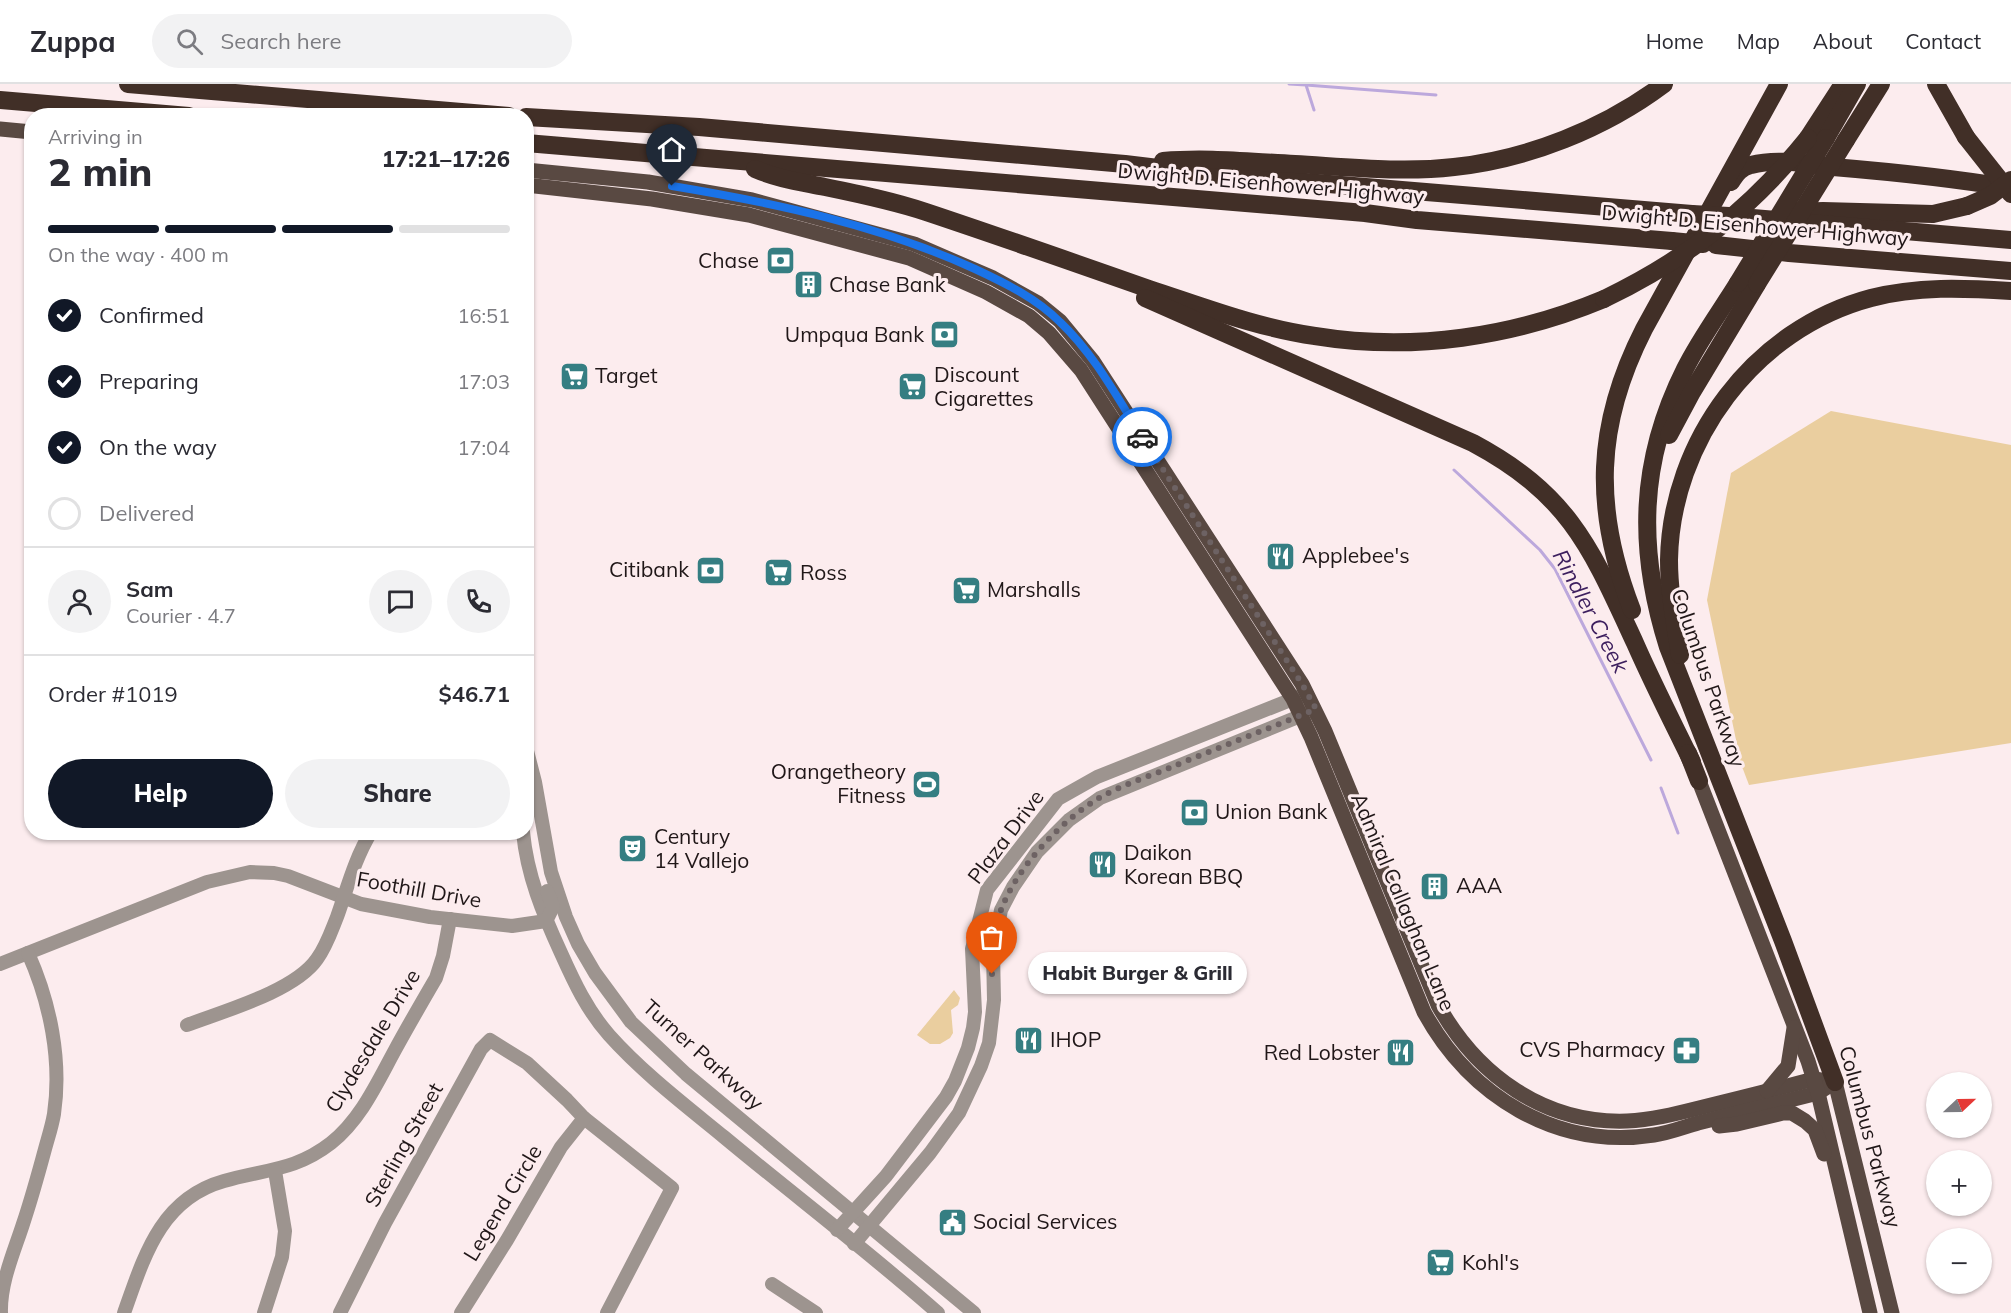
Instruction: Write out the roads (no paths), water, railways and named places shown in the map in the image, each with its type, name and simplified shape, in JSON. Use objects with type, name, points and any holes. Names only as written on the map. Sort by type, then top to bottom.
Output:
[{"type":"highway","points":[[128,84],[414,108]]},
{"type":"highway","points":[[1125,164],[1214,159],[1369,168],[1454,167],[1509,157],[1563,139],[1610,118],[1664,84]]},
{"type":"highway","name":"Columbus Parkway","points":[[1700,781],[1618,572],[1606,509],[1604,469],[1609,427],[1626,365],[1701,213],[1779,84]]},
{"type":"highway","points":[[737,161],[772,176],[913,208],[1204,308],[1257,323],[1305,335],[1357,341],[1421,342],[1483,335],[1545,321],[1604,299],[1668,265],[1711,236],[1816,138],[1843,84]]},
{"type":"highway","name":"Columbus Parkway","points":[[1835,1083],[1783,941],[1668,646],[1648,564],[1646,524],[1650,472],[1662,424],[1687,366],[1738,283],[1816,138],[1857,84]]},
{"type":"highway","points":[[1646,524],[1672,427],[1757,284],[1881,84]]},
{"type":"highway","points":[[1936,84],[1966,137],[2011,194]]},
{"type":"highway","points":[[0,100],[94,108]]},
{"type":"highway","name":"Dwight D. Eisenhower Highway","points":[[534,117],[699,127],[1125,164],[1208,174],[2011,240]]},
{"type":"highway","name":"Dwight D. Eisenhower Highway","points":[[534,145],[1353,212],[1418,220],[1716,244],[1789,253],[2011,272]]},
{"type":"highway","points":[[1701,213],[1739,171],[1747,166],[1760,163],[1894,172],[2011,188]]},
{"type":"highway","points":[[1729,216],[1823,211],[1933,214],[1967,206],[1990,196],[2011,180]]},
{"type":"highway","points":[[1045,253],[1473,443],[1525,475],[1558,506],[1594,557],[1692,762]]},
{"type":"highway","points":[[1687,695],[1669,578],[1672,525],[1694,449],[1714,413],[1733,388],[1755,364],[1789,337],[1828,315],[1859,302],[1892,294],[1926,290],[1964,288],[2011,291]]},
{"type":"main road","points":[[0,129],[24,131]]},
{"type":"main road","name":"Admiral Callaghan Lane","points":[[534,171],[648,182],[752,200],[896,238],[932,250],[993,278],[1038,303],[1066,328],[1093,361],[1300,696],[1438,1005],[1461,1042],[1491,1073],[1516,1091],[1569,1114],[1612,1121],[1655,1118],[1767,1091],[1835,1083]]},
{"type":"main road","name":"Admiral Callaghan Lane","points":[[534,186],[670,201],[769,219],[909,258],[987,292],[1029,316],[1055,339],[1080,370],[1300,696]]},
{"type":"main road","name":"Admiral Callaghan Lane","points":[[1308,712],[1418,999],[1440,1040],[1460,1064],[1481,1085],[1508,1105],[1551,1124],[1581,1132],[1611,1137],[1641,1136],[1666,1132],[1816,1086]]},
{"type":"main road","name":"Columbus Parkway","points":[[1700,781],[1795,1022],[1816,1086],[1870,1313]]},
{"type":"main road","points":[[1767,1091],[1788,1066],[1795,1022]]},
{"type":"main road","name":"Columbus Parkway","points":[[1835,1083],[1892,1313]]},
{"type":"main road","points":[[1666,1132],[1737,1124],[1783,1113],[1792,1113],[1802,1118],[1815,1131],[1854,1245]]},
{"type":"street","name":"Plaza Drive","points":[[837,1230],[886,1176],[946,1097],[955,1081],[973,1028],[975,1012],[972,949],[987,890],[1058,799],[1097,777],[1127,764],[1300,696]]},
{"type":"street","name":"Plaza Drive","points":[[854,1244],[930,1153],[959,1113],[981,1066],[989,1043],[994,1000],[993,951],[1001,910],[1013,887],[1037,852],[1069,820],[1100,798],[1308,712]]},
{"type":"street","name":"Turner Parkway","points":[[534,775],[550,872],[566,917],[595,973],[631,1022],[686,1074],[974,1313]]},
{"type":"street","points":[[187,1025],[276,990],[306,972],[317,959],[329,938],[360,851],[366,840]]},
{"type":"street","points":[[524,840],[537,896],[546,921],[581,997],[608,1034],[645,1071],[938,1313]]},
{"type":"street","name":"Foothill Drive","points":[[0,964],[207,882],[250,872],[281,874],[361,904],[450,920],[512,926],[546,921]]},
{"type":"street","points":[[546,921],[553,907],[546,885],[550,872]]},
{"type":"street","name":"Clydesdale Drive","points":[[124,1313],[153,1238],[177,1207],[207,1188],[224,1181],[275,1171],[310,1156],[349,1127],[367,1100],[436,978],[450,920]]},
{"type":"street","points":[[1,1313],[2,1283],[34,1188],[54,1116],[56,1092],[56,1059],[50,1024],[41,986],[28,953]]},
{"type":"street","name":"Sterling Street","points":[[340,1313],[385,1223],[481,1049],[490,1040],[526,1063],[584,1118]]},
{"type":"street","points":[[584,1118],[672,1188],[607,1313]]},
{"type":"street","name":"Legend Circle","points":[[461,1313],[561,1147],[584,1118]]},
{"type":"street","points":[[264,1313],[282,1257],[285,1231],[275,1171]]},
{"type":"street","points":[[772,1284],[816,1313]]},
{"type":"waterway","name":"Rindler Creek","points":[[1289,84],[1306,85],[1314,110]]},
{"type":"waterway","points":[[1306,85],[1436,95]]},
{"type":"waterway","name":"Rindler Creek","points":[[1454,470],[1540,550],[1555,569],[1651,760]]},
{"type":"waterway","name":"Rindler Creek","points":[[1661,788],[1678,833]]},
{"type":"place","name":"Chase","points":[[780,261]]},
{"type":"place","name":"Chase Bank","points":[[808,285]]},
{"type":"place","name":"Umpqua Bank","points":[[945,335]]},
{"type":"place","name":"Target","points":[[574,376]]},
{"type":"place","name":"Discount Cigarettes","points":[[913,387]]},
{"type":"place","name":"Applebee's","points":[[1281,556]]},
{"type":"place","name":"Citibank","points":[[710,570]]},
{"type":"place","name":"Ross","points":[[779,573]]},
{"type":"place","name":"Marshalls","points":[[966,590]]},
{"type":"place","name":"Orangetheory Fitness","points":[[927,784]]},
{"type":"place","name":"Union Bank","points":[[1194,812]]},
{"type":"place","name":"Century 14 Vallejo","points":[[633,849]]},
{"type":"place","name":"Daikon Korean BBQ","points":[[1103,865]]},
{"type":"place","name":"AAA","points":[[1435,886]]},
{"type":"place","name":"Habit Burger & Grill","points":[[992,974]]},
{"type":"place","name":"IHOP","points":[[1029,1040]]},
{"type":"place","name":"CVS Pharmacy","points":[[1686,1050]]},
{"type":"place","name":"Red Lobster","points":[[1401,1053]]},
{"type":"place","name":"Social Services","points":[[952,1222]]},
{"type":"place","name":"Kohl's","points":[[1441,1263]]}]
